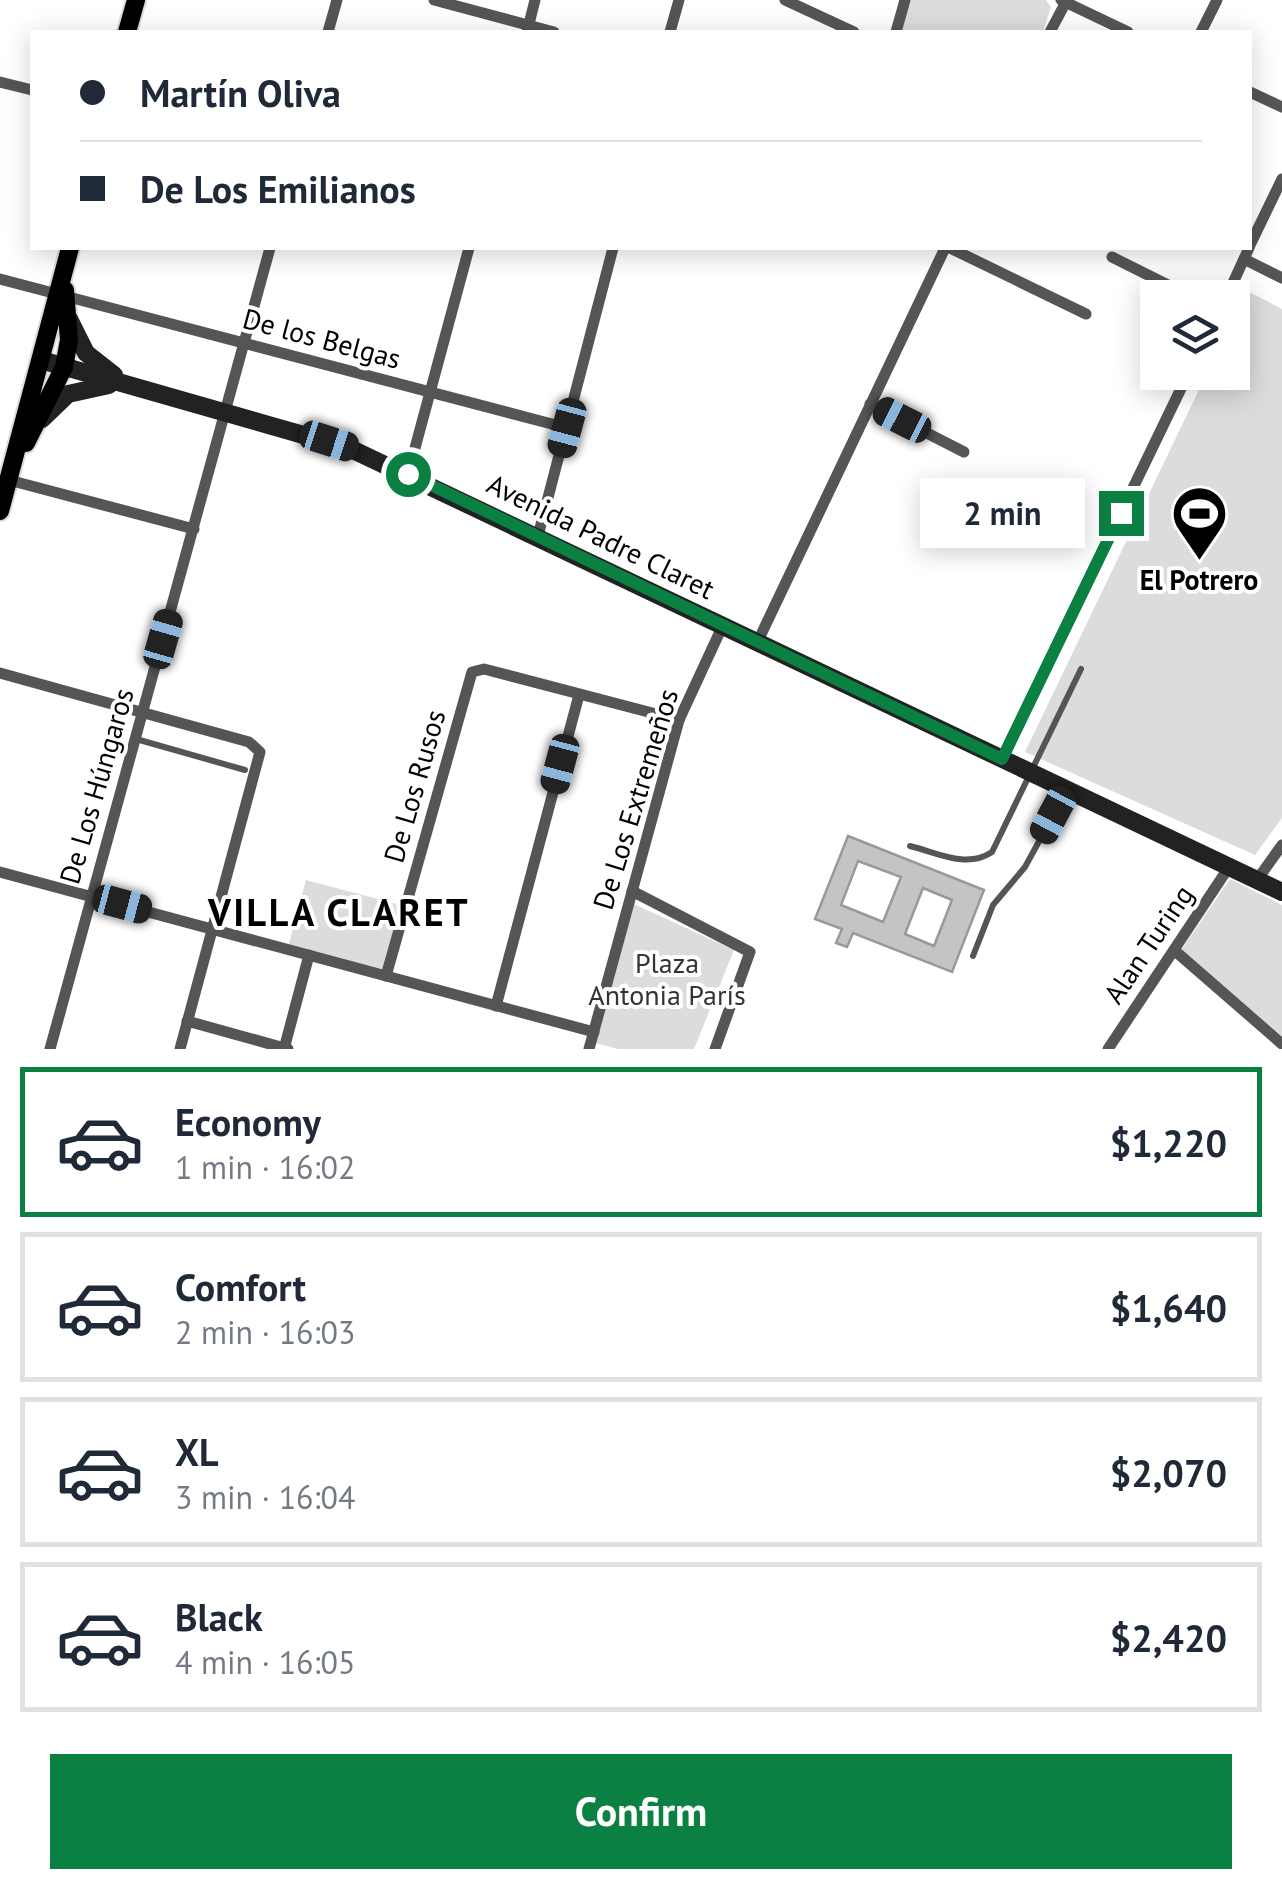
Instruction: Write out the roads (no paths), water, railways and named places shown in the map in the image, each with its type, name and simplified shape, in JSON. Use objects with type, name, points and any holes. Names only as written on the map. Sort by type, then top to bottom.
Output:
[{"type":"main road","points":[[128,30],[136,0]]},
{"type":"main road","points":[[0,511],[4,478],[62,298],[70,250]]},
{"type":"main road","points":[[4,478],[64,367],[69,340],[62,298]]},
{"type":"main road","points":[[62,298],[76,337],[91,358],[146,390]]},
{"type":"main road","name":"Avenida Padre Claret","points":[[40,360],[339,444],[1002,759]]},
{"type":"main road","points":[[34,427],[58,401],[85,387],[146,390]]},
{"type":"main road","points":[[1002,759],[1282,892]]},
{"type":"street","points":[[329,30],[337,0]]},
{"type":"street","points":[[434,0],[528,29],[535,0]]},
{"type":"street","points":[[671,30],[679,0]]},
{"type":"street","points":[[897,30],[905,0]]},
{"type":"street","points":[[1202,30],[1217,0]]},
{"type":"street","points":[[790,1],[850,30]]},
{"type":"street","points":[[1051,30],[1064,1],[1124,30]]},
{"type":"street","points":[[0,82],[30,90]]},
{"type":"street","points":[[1252,93],[1282,108]]},
{"type":"street","points":[[1254,227],[1282,179]]},
{"type":"street","name":"De Los Húngaros","points":[[50,1049],[269,250]]},
{"type":"street","points":[[408,474],[468,250]]},
{"type":"street","points":[[538,536],[612,250]]},
{"type":"street","points":[[758,641],[946,250]]},
{"type":"street","points":[[951,250],[1086,314]]},
{"type":"street","points":[[1234,280],[1248,250],[1282,278]]},
{"type":"street","points":[[1112,257],[1158,280]]},
{"type":"street","name":"De los Belgas","points":[[0,279],[567,428]]},
{"type":"street","points":[[1002,759],[1180,390]]},
{"type":"street","points":[[870,404],[964,452]]},
{"type":"street","points":[[4,478],[194,529]]},
{"type":"street","name":"De Los Extremeños","points":[[589,1049],[678,720],[723,625]]},
{"type":"street","name":"De Los Rusos","points":[[386,976],[476,669],[579,694]]},
{"type":"street","points":[[0,674],[256,746],[260,758],[180,1049]]},
{"type":"street","points":[[496,1006],[579,694],[678,720]]},
{"type":"street","points":[[1256,880],[1282,844]]},
{"type":"street","name":"Alan Turing","points":[[1108,1049],[1230,867]]},
{"type":"street","points":[[0,872],[594,1032]]},
{"type":"street","points":[[632,891],[750,952],[715,1049]]},
{"type":"street","points":[[1174,950],[1282,1044]]},
{"type":"street","points":[[188,1021],[285,1049],[310,956]]},
{"type":"lane","points":[[910,846],[963,860],[983,858],[1000,842],[1082,669]]},
{"type":"lane","points":[[135,739],[245,770]]},
{"type":"lane","points":[[973,956],[992,905],[1025,868],[1067,789]]},
{"type":"place","name":"El Potrero","points":[[1199,562]]},
{"type":"district","name":"VILLA CLARET","points":[[339,911]]},
{"type":"park label","name":"Plaza Antonia París","points":[[667,978]]}]
